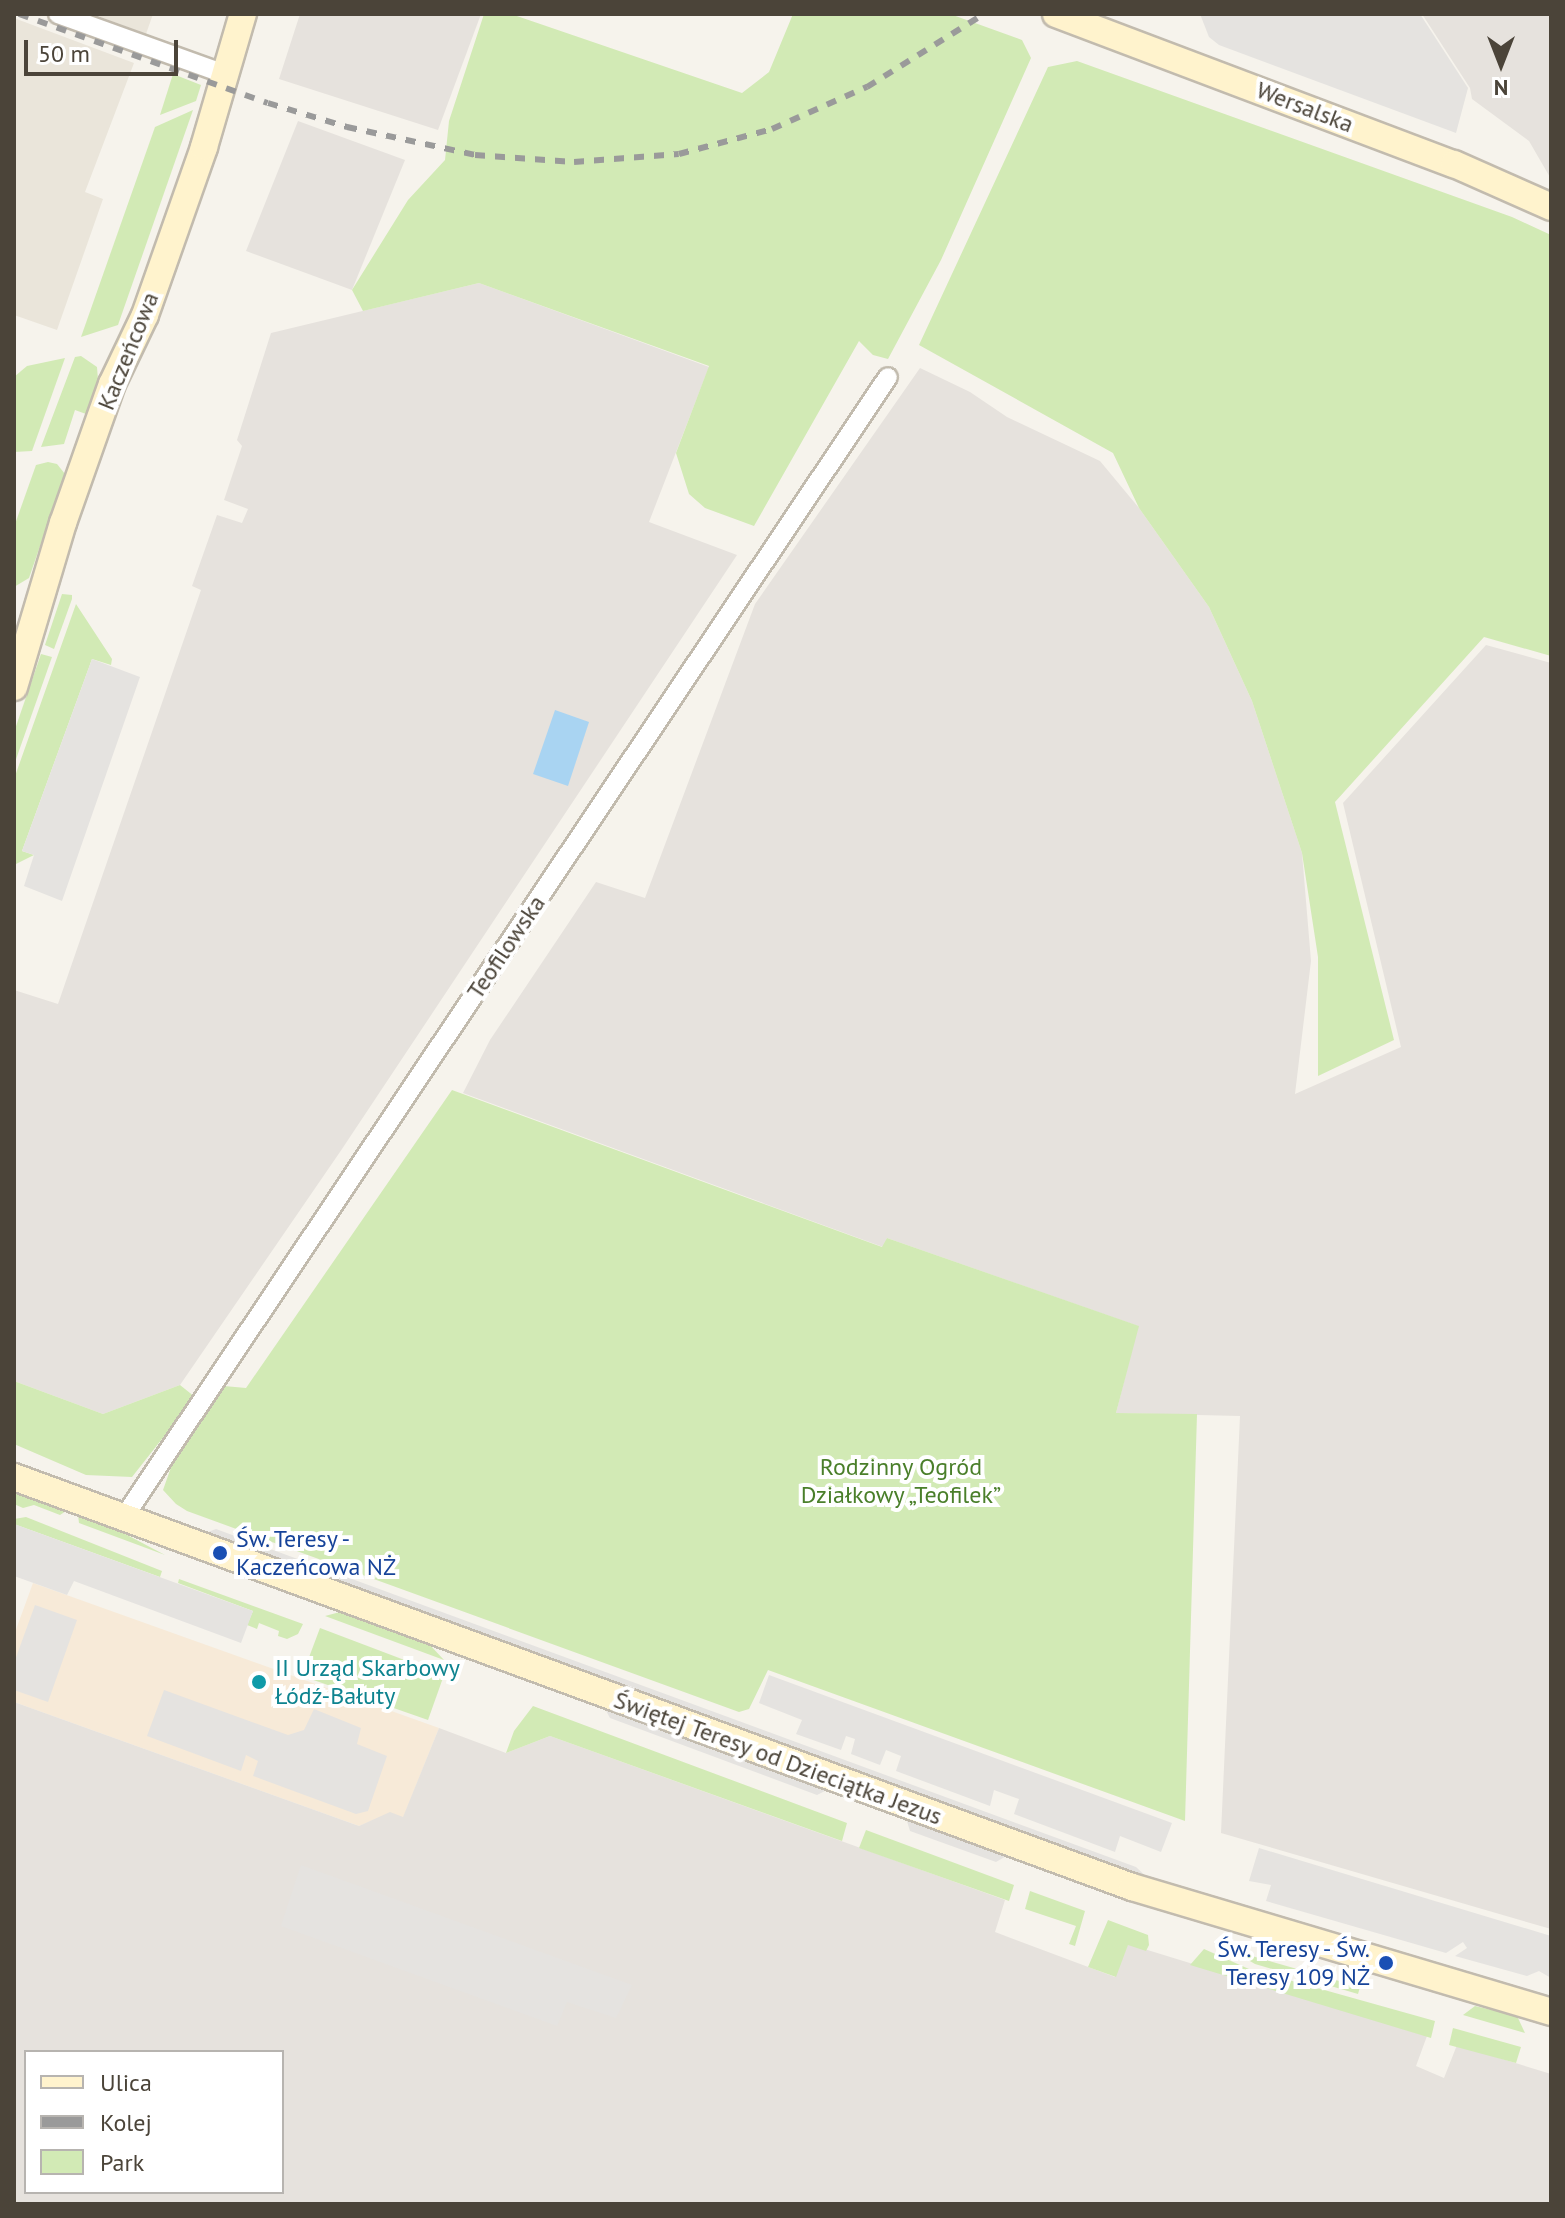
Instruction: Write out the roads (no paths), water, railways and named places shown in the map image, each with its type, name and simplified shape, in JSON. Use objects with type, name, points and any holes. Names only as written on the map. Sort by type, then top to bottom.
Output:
[{"type":"street","points":[[58,14],[225,74]]},
{"type":"street","name":"Kaczeńcowa","points":[[14,687],[63,523],[112,384],[145,315],[243,14]]},
{"type":"street","name":"Wersalska","points":[[1056,14],[1454,164],[1551,207]]},
{"type":"street","name":"Teofilowska","points":[[124,1517],[888,377]]},
{"type":"street","name":"Świętej Teresy od Dzieciątka Jezus","points":[[14,1477],[1132,1887],[1551,2012]]},
{"type":"water","points":[[555,710],[589,722],[568,786],[533,774]]},
{"type":"railway","points":[[19,14],[268,103],[347,127],[475,155],[574,162],[679,154],[772,129],[867,87],[984,14]]},
{"type":"place","name":"Św. Teresy - Kaczeńcowa NŻ","points":[[220,1553]]},
{"type":"place","name":"II Urząd Skarbowy Łódź-Bałuty","points":[[259,1682]]},
{"type":"place","name":"Św. Teresy - Św. Teresy 109 NŻ","points":[[1386,1963]]},
{"type":"park label","name":"Rodzinny Ogród Działkowy „Teofilek”","points":[[901,1481]]}]
